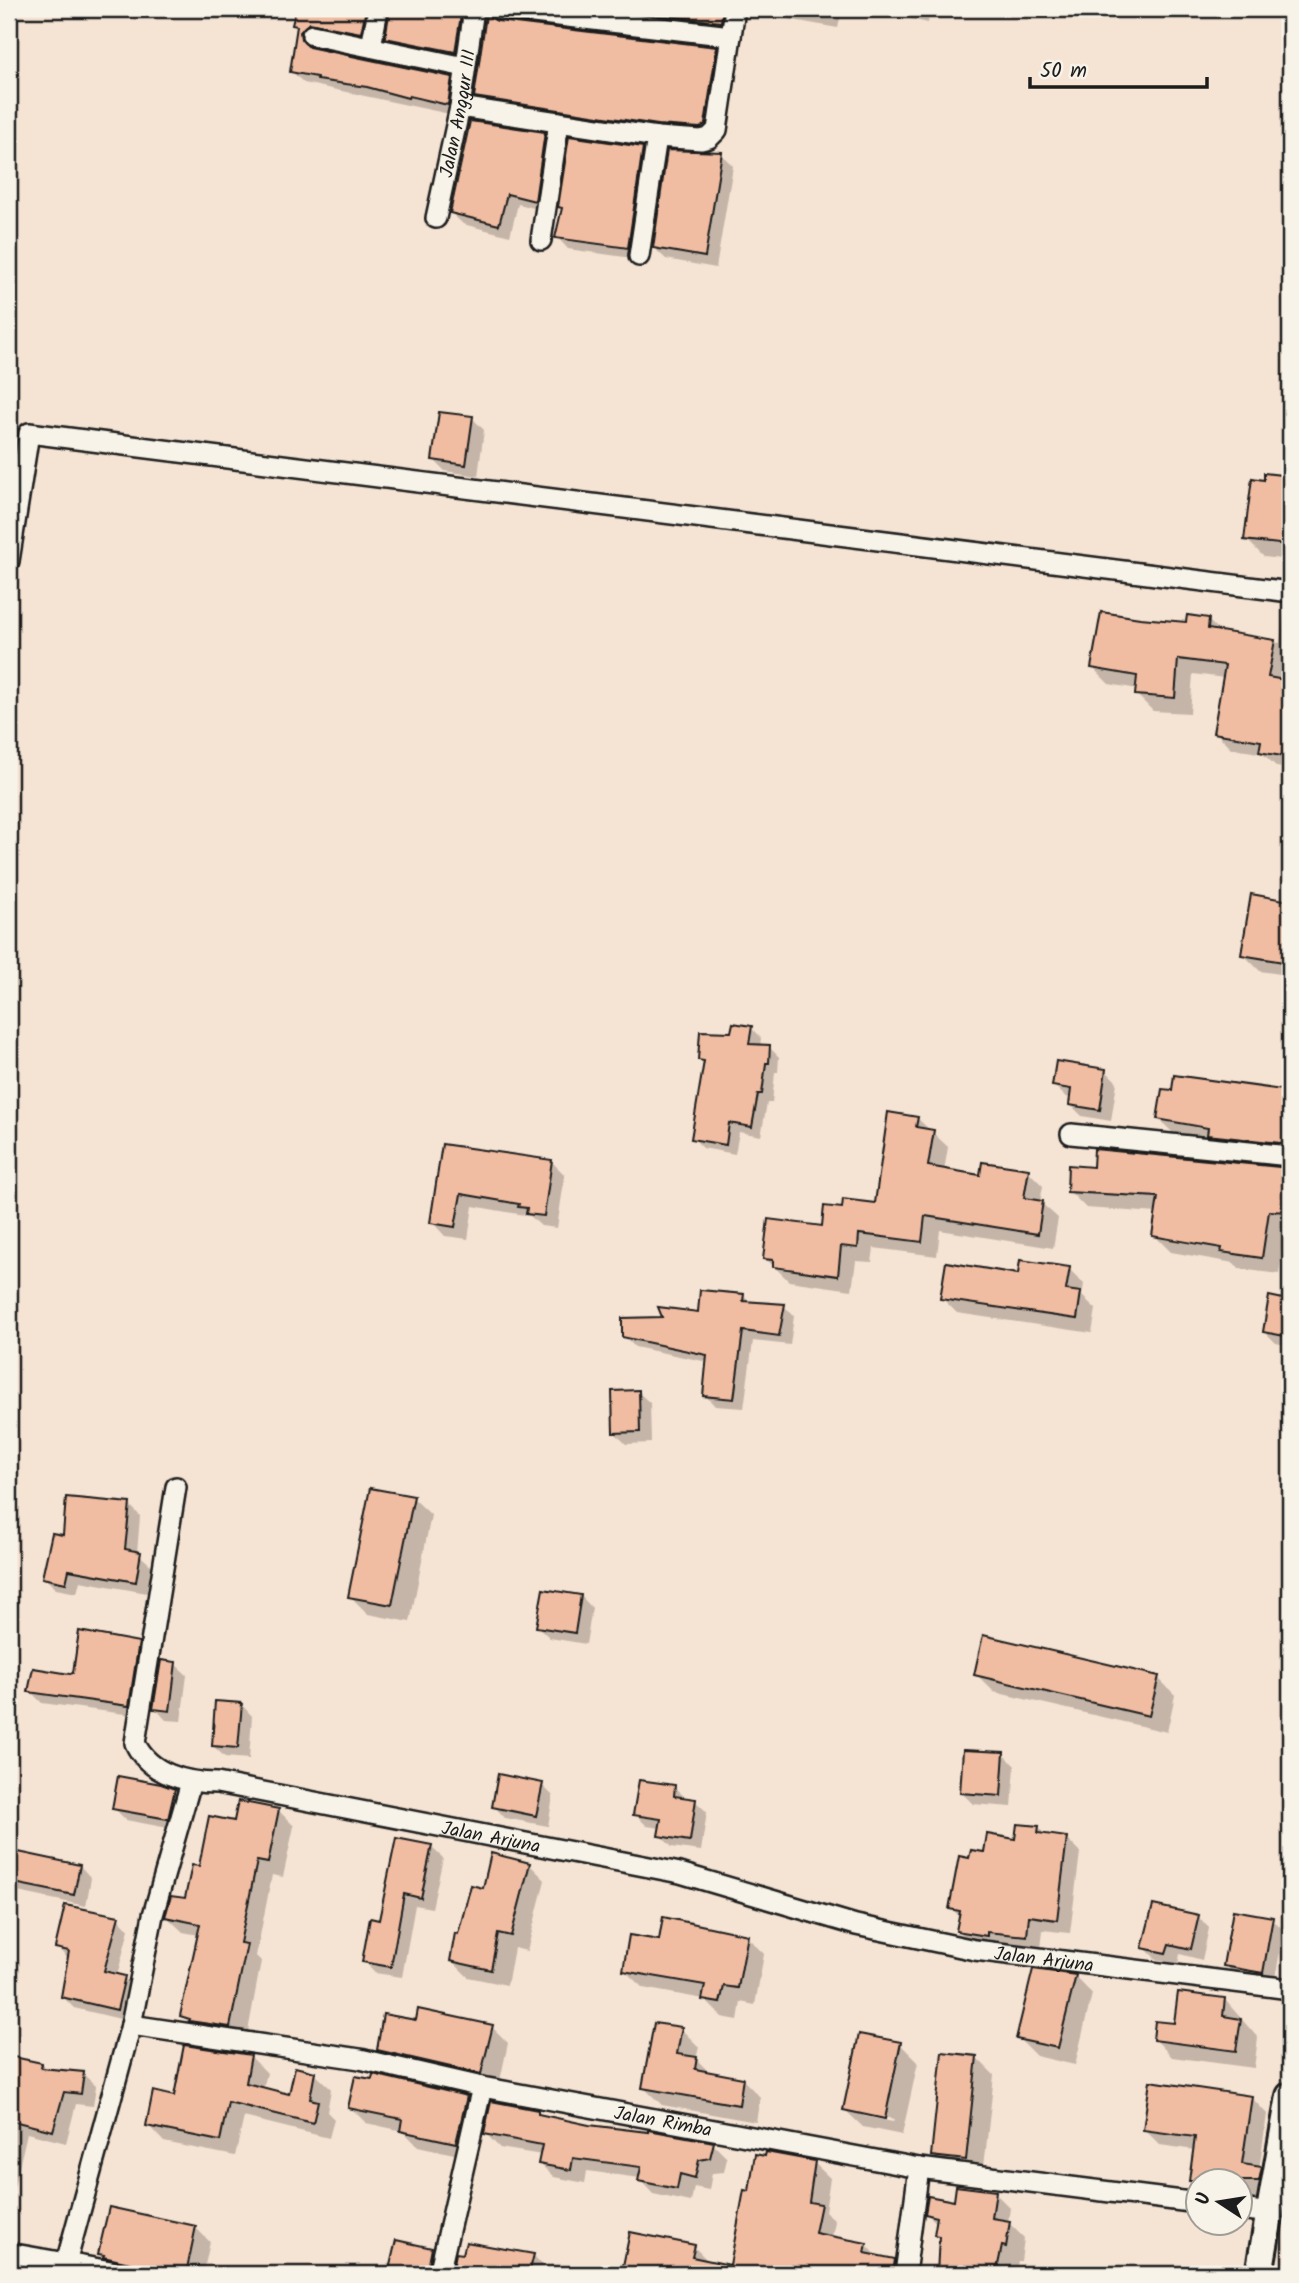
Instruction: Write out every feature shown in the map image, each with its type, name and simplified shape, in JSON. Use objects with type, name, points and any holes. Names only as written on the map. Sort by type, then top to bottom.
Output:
[{"type":"street","points":[[370,47],[378,9]]},
{"type":"street","name":"Jalan Anggur III","points":[[436,218],[460,107],[474,9]]},
{"type":"street","points":[[498,9],[731,36]]},
{"type":"street","points":[[460,107],[657,137],[702,140],[709,138],[717,130],[735,9]]},
{"type":"street","points":[[312,35],[465,67]]},
{"type":"street","points":[[541,240],[559,122]]},
{"type":"street","points":[[639,256],[657,137]]},
{"type":"street","points":[[9,561],[29,433],[1290,592]]},
{"type":"street","points":[[1071,1134],[1290,1156]]},
{"type":"street","name":"Jalan Arjuna","points":[[176,1487],[135,1743],[140,1756],[167,1774],[191,1782],[216,1783],[680,1873],[856,1925],[975,1950],[1290,1989]]},
{"type":"street","points":[[64,2268],[131,2025],[153,1915],[191,1782]]},
{"type":"street","name":"Jalan Rimba","points":[[131,2025],[360,2059],[482,2087],[919,2168],[1184,2201]]},
{"type":"street","points":[[439,2274],[482,2087]]},
{"type":"street","points":[[1259,2274],[1290,2097]]},
{"type":"street","points":[[905,2274],[919,2168]]},
{"type":"street","points":[[1254,2211],[1269,2213]]},
{"type":"street","points":[[9,2253],[64,2268],[128,2274]]},
{"type":"building","points":[[296,9],[366,9],[361,33],[309,23],[300,32],[301,39],[309,47],[452,77],[448,105],[367,87],[317,80],[317,77],[290,72],[297,26],[292,25]]},
{"type":"building","points":[[390,9],[462,9],[455,52],[385,38]]},
{"type":"building","points":[[602,9],[723,9],[721,22]]},
{"type":"building","points":[[486,15],[497,21],[717,47],[705,124],[700,128],[658,125],[474,97]]},
{"type":"building","points":[[470,121],[545,132],[535,201],[507,194],[499,225],[450,213]]},
{"type":"building","points":[[569,136],[643,147],[628,248],[555,238],[562,208],[558,207]]},
{"type":"building","points":[[667,150],[722,152],[705,257],[653,248]]},
{"type":"building","points":[[439,412],[473,416],[466,465],[432,460]]},
{"type":"building","points":[[1264,473],[1290,476],[1287,545],[1244,540],[1252,478],[1264,480]]},
{"type":"building","points":[[1101,612],[1186,622],[1187,615],[1209,618],[1208,629],[1275,640],[1268,677],[1290,681],[1290,704],[1282,756],[1259,752],[1261,741],[1213,733],[1225,665],[1178,659],[1175,698],[1135,695],[1137,676],[1091,668]]},
{"type":"building","points":[[1251,894],[1290,901],[1290,963],[1241,955]]},
{"type":"building","points":[[733,1023],[752,1026],[749,1044],[770,1045],[769,1063],[766,1063],[762,1094],[758,1094],[752,1127],[729,1123],[726,1145],[691,1139],[704,1061],[698,1060],[700,1031],[731,1032]]},
{"type":"building","points":[[1056,1061],[1106,1069],[1100,1110],[1069,1105],[1071,1089],[1052,1086]]},
{"type":"building","points":[[1174,1075],[1290,1091],[1290,1144],[1207,1135],[1208,1128],[1157,1119],[1162,1089],[1172,1090]]},
{"type":"building","points":[[888,1112],[918,1117],[916,1127],[934,1130],[928,1166],[980,1175],[982,1162],[1029,1169],[1024,1198],[1043,1201],[1038,1234],[925,1216],[922,1242],[859,1234],[858,1248],[841,1246],[838,1276],[773,1267],[773,1260],[763,1259],[768,1219],[822,1226],[824,1206],[842,1208],[843,1199],[875,1203]]},
{"type":"building","points":[[442,1144],[552,1160],[544,1216],[526,1214],[527,1208],[518,1207],[519,1204],[461,1194],[455,1227],[430,1223]]},
{"type":"building","points":[[1094,1149],[1290,1168],[1290,1212],[1269,1211],[1262,1258],[1221,1252],[1222,1248],[1152,1236],[1158,1197],[1067,1192],[1068,1165],[1093,1167]]},
{"type":"building","points":[[1020,1260],[1070,1267],[1066,1290],[1081,1292],[1077,1319],[940,1299],[946,1262],[1018,1274]]},
{"type":"building","points":[[700,1290],[744,1294],[743,1301],[785,1304],[779,1336],[743,1331],[734,1399],[703,1396],[707,1355],[622,1337],[622,1318],[662,1317],[658,1307],[698,1312]]},
{"type":"building","points":[[1269,1296],[1288,1300],[1286,1313],[1290,1314],[1290,1337],[1263,1332]]},
{"type":"building","points":[[639,1390],[640,1432],[613,1433],[612,1391]]},
{"type":"building","points":[[370,1488],[414,1496],[392,1605],[348,1597]]},
{"type":"building","points":[[66,1497],[130,1503],[125,1549],[141,1552],[136,1582],[69,1570],[66,1583],[42,1578],[52,1533],[63,1535]]},
{"type":"building","points":[[543,1589],[581,1595],[575,1633],[536,1627]]},
{"type":"building","points":[[79,1631],[139,1642],[129,1706],[28,1692],[33,1668],[73,1673]]},
{"type":"building","points":[[983,1635],[1159,1676],[1149,1716],[974,1675]]},
{"type":"building","points":[[161,1660],[176,1662],[170,1711],[153,1709]]},
{"type":"building","points":[[215,1701],[242,1703],[238,1748],[212,1746]]},
{"type":"building","points":[[963,1750],[1004,1752],[1001,1796],[960,1793]]},
{"type":"building","points":[[498,1774],[543,1783],[536,1816],[492,1807]]},
{"type":"building","points":[[118,1776],[175,1789],[168,1819],[112,1809]]},
{"type":"building","points":[[639,1780],[675,1785],[674,1796],[696,1799],[690,1841],[658,1836],[661,1819],[633,1815]]},
{"type":"building","points":[[238,1801],[279,1809],[268,1863],[257,1861],[240,1943],[247,1944],[230,2027],[189,2021],[190,2019],[180,2016],[200,1924],[165,1917],[171,1896],[185,1898],[192,1865],[199,1866],[209,1816],[234,1821]]},
{"type":"building","points":[[1017,1824],[1039,1826],[1038,1833],[1067,1837],[1057,1920],[1029,1916],[1027,1936],[987,1932],[987,1936],[956,1931],[960,1911],[949,1909],[959,1856],[969,1858],[971,1850],[984,1852],[987,1834],[1015,1839]]},
{"type":"building","points":[[396,1838],[432,1845],[421,1898],[404,1894],[391,1967],[362,1962],[370,1918],[379,1920]]},
{"type":"building","points":[[9,1850],[80,1865],[74,1895],[9,1882]]},
{"type":"building","points":[[491,1853],[530,1863],[511,1936],[498,1933],[491,1970],[450,1961],[455,1933],[458,1934],[471,1885],[483,1888]]},
{"type":"building","points":[[65,1905],[119,1916],[104,1971],[125,1976],[117,2010],[61,1997],[69,1951],[55,1948]]},
{"type":"building","points":[[1153,1905],[1199,1915],[1191,1949],[1169,1944],[1166,1953],[1142,1948]]},
{"type":"building","points":[[1233,1910],[1273,1917],[1263,1973],[1223,1966]]},
{"type":"building","points":[[663,1917],[748,1935],[738,1988],[724,1986],[720,2003],[702,2000],[705,1985],[623,1971],[629,1935],[659,1940]]},
{"type":"building","points":[[1033,1969],[1076,1975],[1058,2048],[1016,2039]]},
{"type":"building","points":[[1178,1992],[1225,1998],[1223,2016],[1241,2019],[1236,2051],[1153,2040],[1155,2021],[1174,2023]]},
{"type":"building","points":[[418,2009],[493,2025],[481,2074],[377,2050],[383,2014],[416,2020]]},
{"type":"building","points":[[654,2023],[682,2027],[677,2054],[697,2057],[695,2069],[743,2078],[739,2105],[642,2088]]},
{"type":"building","points":[[859,2034],[901,2042],[885,2119],[843,2110]]},
{"type":"building","points":[[184,2045],[251,2055],[246,2083],[289,2094],[295,2067],[315,2072],[310,2099],[318,2101],[313,2123],[228,2102],[220,2141],[146,2126],[153,2091],[174,2096]]},
{"type":"building","points":[[942,2052],[977,2056],[966,2160],[931,2156]]},
{"type":"building","points":[[9,2056],[42,2063],[41,2068],[84,2072],[81,2094],[64,2092],[53,2131],[9,2120]]},
{"type":"building","points":[[373,2074],[467,2096],[456,2143],[400,2131],[402,2119],[348,2108],[355,2076],[372,2079]]},
{"type":"building","points":[[1150,2081],[1252,2096],[1242,2164],[1262,2167],[1259,2181],[1254,2181],[1254,2168],[1191,2168],[1195,2137],[1143,2130]]},
{"type":"building","points":[[491,2101],[538,2110],[538,2114],[589,2125],[648,2130],[714,2142],[710,2158],[699,2160],[695,2178],[680,2174],[677,2189],[638,2181],[641,2167],[573,2158],[571,2170],[538,2164],[542,2145],[484,2134]]},
{"type":"building","points":[[766,2152],[815,2161],[809,2202],[821,2204],[815,2233],[867,2243],[865,2253],[895,2259],[893,2274],[666,2274],[623,2266],[630,2232],[695,2245],[692,2257],[730,2265],[744,2190],[749,2191],[755,2154],[765,2156]]},
{"type":"building","points":[[956,2186],[996,2191],[992,2218],[1010,2221],[1006,2247],[1002,2246],[996,2274],[937,2274],[939,2236],[934,2235],[937,2217],[925,2214],[928,2196],[954,2201]]},
{"type":"building","points":[[109,2207],[196,2226],[186,2274],[140,2274],[135,2264],[98,2254]]},
{"type":"building","points":[[396,2240],[432,2248],[427,2274],[388,2274]]},
{"type":"building","points":[[466,2242],[534,2254],[529,2274],[452,2274],[456,2253],[463,2254]]}]
